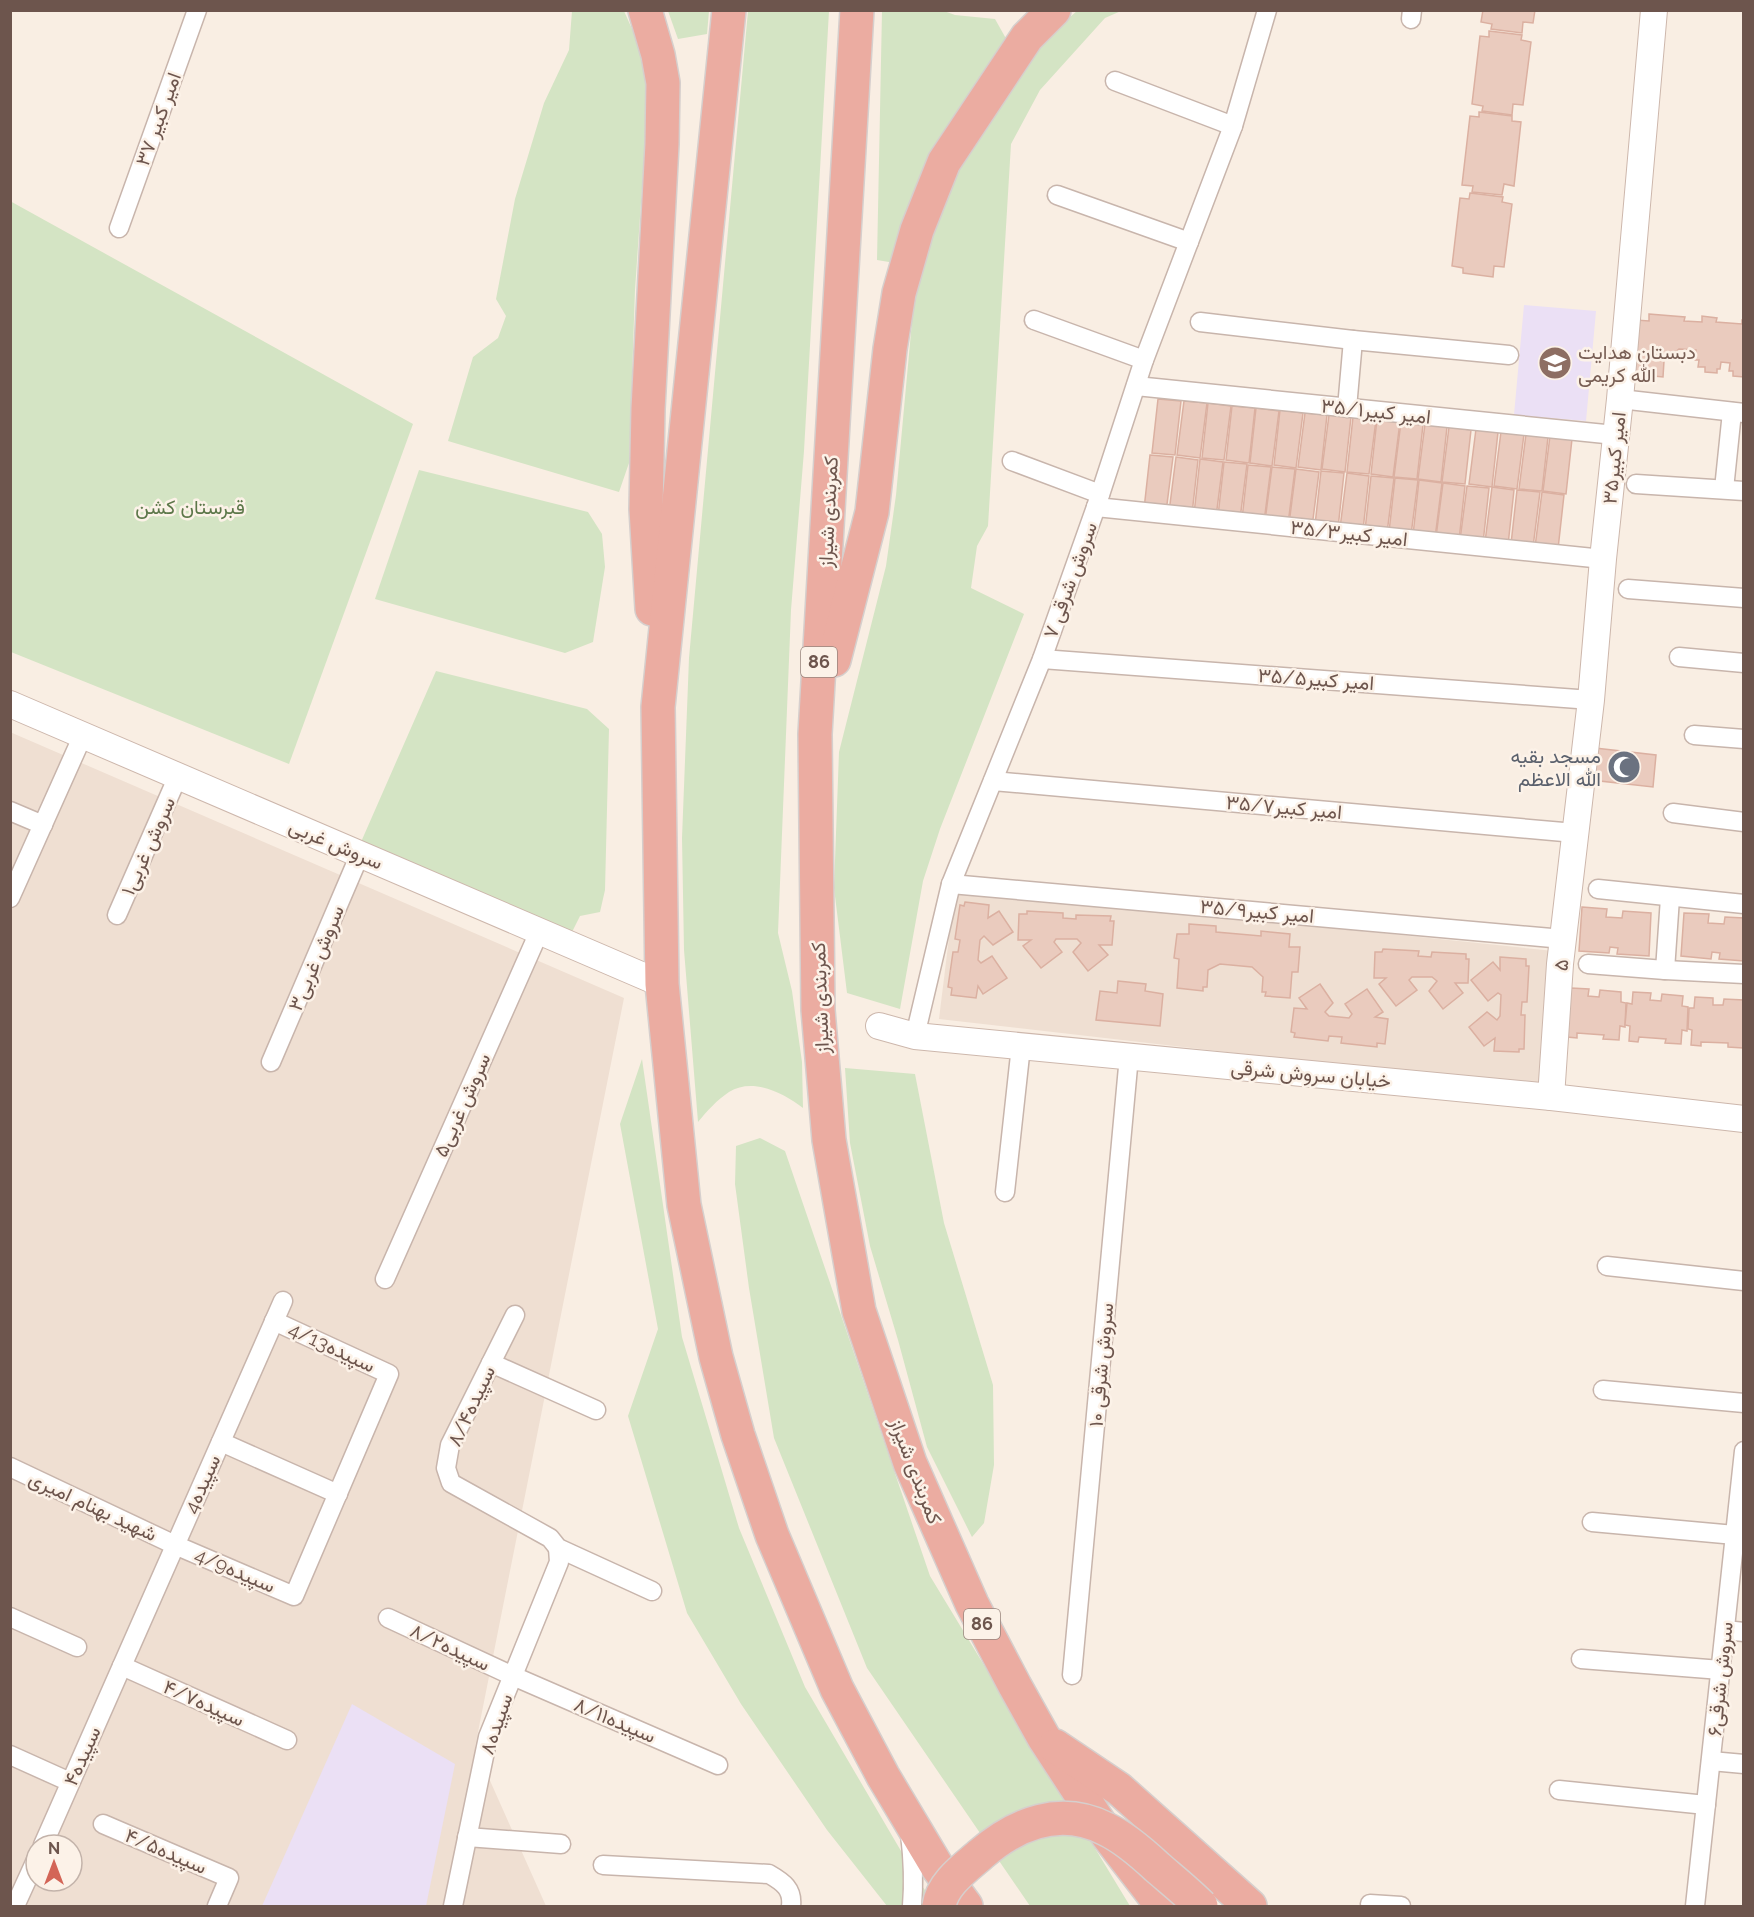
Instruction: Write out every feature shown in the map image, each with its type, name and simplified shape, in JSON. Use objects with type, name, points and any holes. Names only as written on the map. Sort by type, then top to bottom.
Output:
[{"type":"highway","points":[[645,10],[658,55],[663,83],[662,144],[648,409],[646,509],[658,707],[662,984],[684,1205],[716,1357],[735,1424],[772,1535],[837,1689],[906,1815],[938,1868],[966,1906]]},
{"type":"highway","points":[[658,707],[729,10]]},
{"type":"highway","name":"کمربندی شیراز","points":[[857,10],[815,734],[818,1010],[829,1140],[859,1311],[910,1463],[972,1604],[1044,1738],[1108,1836],[1162,1906]]},
{"type":"highway","points":[[815,734],[872,512],[890,349],[899,294],[917,230],[944,162],[1027,37],[1054,10]]},
{"type":"highway","points":[[1044,1738],[1119,1789],[1250,1906]]},
{"type":"highway","points":[[939,1906],[940,1900],[955,1876],[1016,1829],[1042,1819],[1074,1818],[1106,1828],[1135,1848],[1201,1906]]},
{"type":"street","name":"۳۷ امیر کبیر","points":[[119,228],[196,10]]},
{"type":"street","name":"سروش شرقی ۷","points":[[915,1036],[951,884],[1042,659],[1098,501],[1144,360],[1233,126],[1267,10]]},
{"type":"street","name":"امیر کبیر۳۵","points":[[1575,833],[1591,700],[1620,399],[1654,10]]},
{"type":"street","points":[[1115,81],[1233,126]]},
{"type":"street","points":[[1057,195],[1189,242]]},
{"type":"street","points":[[1034,320],[1144,360]]},
{"type":"street","points":[[1200,322],[1509,355]]},
{"type":"street","points":[[1347,408],[1353,340]]},
{"type":"street","name":"امیر کبیر۳۵/۱","points":[[1136,386],[1615,435]]},
{"type":"street","points":[[1620,399],[1738,412],[1724,489]]},
{"type":"street","name":"امیر کبیر۳۵/۳","points":[[1012,461],[1098,501],[1603,559]]},
{"type":"street","points":[[1636,483],[1743,491]]},
{"type":"street","points":[[1628,589],[1743,598]]},
{"type":"street","points":[[1679,657],[1743,663]]},
{"type":"street","name":"امیر کبیر۳۵/۵","points":[[1042,659],[1591,700]]},
{"type":"street","name":"سروش غربی","points":[[10,704],[662,984]]},
{"type":"street","points":[[10,898],[83,735]]},
{"type":"street","points":[[1694,735],[1743,739]]},
{"type":"street","name":"سروش غربی۱","points":[[117,915],[178,776]]},
{"type":"street","name":"امیر کبیر۳۵/۷","points":[[993,781],[1575,833]]},
{"type":"street","points":[[10,811],[43,825]]},
{"type":"street","points":[[1673,813],[1743,822]]},
{"type":"street","name":"۵","points":[[1551,1097],[1563,939],[1575,833]]},
{"type":"street","name":"سروش غربی۳","points":[[271,1062],[360,854]]},
{"type":"street","name":"امیر کبیر۳۵/۹","points":[[951,884],[1563,939]]},
{"type":"street","points":[[1598,889],[1743,904]]},
{"type":"street","points":[[1665,970],[1670,898]]},
{"type":"street","name":"سروش غربی۵","points":[[385,1279],[539,932]]},
{"type":"street","points":[[1588,964],[1743,974]]},
{"type":"street","name":"خیابان سروش شرقی","points":[[879,1026],[915,1036],[1551,1097],[1743,1119]]},
{"type":"street","points":[[1005,1192],[1021,1046]]},
{"type":"street","name":"سروش شرقی ۱۰","points":[[1072,1675],[1130,1056]]},
{"type":"street","points":[[1607,1266],[1743,1281]]},
{"type":"street","name":"4سپیده","points":[[122,1666],[283,1301]]},
{"type":"street","name":"سپیده۸/۴","points":[[515,1315],[450,1445],[446,1468],[451,1484],[550,1538],[558,1548],[652,1591]]},
{"type":"street","name":"4/13سپیده","points":[[274,1321],[389,1374],[338,1494]]},
{"type":"street","points":[[491,1363],[597,1410]]},
{"type":"street","points":[[1603,1390],[1743,1403]]},
{"type":"street","points":[[221,1442],[338,1494]]},
{"type":"street","name":"سروش شرقی۶","points":[[1700,1906],[1706,1805],[1735,1535],[1741,1499],[1743,1451]]},
{"type":"street","name":"شهید بهنام امیری","points":[[10,1467],[175,1545]]},
{"type":"street","name":"4/9سپیده","points":[[175,1545],[294,1596],[338,1494]]},
{"type":"street","points":[[1592,1522],[1735,1535]]},
{"type":"street","name":"سپیده۸","points":[[453,1906],[488,1737],[559,1562],[558,1548]]},
{"type":"street","points":[[10,1617],[76,1647]]},
{"type":"street","name":"سپیده۸/۲","points":[[388,1618],[513,1676]]},
{"type":"street","points":[[1725,1630],[1743,1632]]},
{"type":"street","points":[[1581,1659],[1721,1670]]},
{"type":"street","name":"سپیده۴/۷","points":[[122,1666],[286,1740]]},
{"type":"street","name":"سپیده۴","points":[[48,1833],[122,1666]]},
{"type":"street","name":"سپیده۸/۱۱","points":[[513,1676],[718,1765]]},
{"type":"street","points":[[10,1755],[70,1782]]},
{"type":"street","points":[[1711,1761],[1743,1764]]},
{"type":"street","points":[[1559,1790],[1706,1805]]},
{"type":"street","points":[[906,1815],[913,1854],[912,1906]]},
{"type":"street","name":"سپیده۴/۵","points":[[103,1824],[229,1878],[217,1906]]},
{"type":"street","points":[[467,1837],[561,1844]]},
{"type":"street","points":[[603,1865],[769,1874],[785,1883],[792,1898],[791,1906]]},
{"type":"street","points":[[15,1906],[24,1886]]},
{"type":"street","points":[[1370,1904],[1398,1906]]},
{"type":"shaded area","name":"دبستان هدایت الله کریمی","points":[[1524,305],[1596,311],[1586,421],[1514,415]]},
{"type":"shaded area","points":[[10,732],[624,998],[475,1747],[546,1906],[11,1906]]},
{"type":"shaded area","points":[[955,889],[1554,951],[1540,1088],[939,1019]]},
{"type":"shaded area","points":[[352,1704],[455,1764],[426,1906],[262,1906]]},
{"type":"green space","points":[[572,11],[624,11],[641,49],[648,100],[635,290],[629,463],[619,492],[448,441],[473,357],[498,338],[506,316],[496,299],[515,199],[544,103],[569,50]]},
{"type":"green space","points":[[668,11],[709,11],[707,34],[678,39]]},
{"type":"green space","points":[[748,11],[829,11],[804,451],[791,610],[778,933],[792,991],[802,1062],[803,1108],[777,1092],[748,1086],[729,1092],[698,1122],[684,950],[682,838],[689,658]]},
{"type":"green space","points":[[882,11],[944,11],[955,15],[995,19],[1013,51],[901,264],[877,260]]},
{"type":"green space","points":[[1077,11],[1121,11],[1105,18],[1040,90],[1011,144],[988,526],[977,546],[971,588],[1024,614],[940,829],[923,881],[900,1009],[847,993],[834,888],[839,752],[886,566],[896,495],[914,300],[940,213],[972,141],[1049,35]]},
{"type":"green space","name":"قبرستان کشن","points":[[10,201],[413,424],[289,764],[11,652]]},
{"type":"green space","points":[[419,470],[588,512],[602,534],[605,567],[593,642],[565,653],[375,599]]},
{"type":"green space","points":[[436,671],[587,709],[609,729],[605,890],[600,912],[580,916],[572,932],[361,842]]},
{"type":"green space","points":[[642,1059],[682,1337],[739,1528],[805,1687],[918,1880],[936,1906],[887,1906],[827,1830],[741,1704],[687,1613],[628,1416],[658,1329],[620,1124]]},
{"type":"green space","points":[[845,1068],[915,1074],[944,1223],[993,1385],[994,1465],[984,1523],[972,1537],[927,1447],[870,1246],[850,1143]]},
{"type":"green space","points":[[760,1138],[785,1151],[930,1576],[1130,1906],[1030,1906],[867,1668],[774,1438],[749,1288],[735,1184],[736,1146]]},
{"type":"building","points":[[1483,10],[1535,10],[1533,23],[1523,22],[1522,33],[1491,29],[1492,24],[1481,22]]},
{"type":"building","points":[[1489,31],[1522,35],[1521,40],[1531,42],[1523,105],[1513,104],[1512,115],[1482,111],[1483,106],[1472,104],[1480,36],[1489,37]]},
{"type":"building","points":[[1479,112],[1512,116],[1512,121],[1521,122],[1514,186],[1504,184],[1502,195],[1472,192],[1473,186],[1462,185],[1470,116],[1479,117]]},
{"type":"building","points":[[1470,193],[1503,197],[1502,202],[1512,204],[1504,267],[1494,266],[1493,277],[1463,273],[1463,268],[1452,266],[1460,198],[1469,199]]},
{"type":"building","points":[[1649,314],[1685,317],[1684,321],[1702,322],[1702,316],[1717,318],[1716,322],[1742,324],[1744,320],[1744,377],[1733,376],[1733,371],[1729,371],[1730,363],[1721,362],[1717,373],[1705,372],[1705,367],[1698,367],[1699,360],[1695,360],[1696,350],[1679,349],[1674,353],[1677,356],[1671,360],[1669,357],[1664,361],[1663,377],[1634,374],[1636,320],[1649,321]]},
{"type":"building","points":[[1158,399],[1181,401],[1175,455],[1152,453]]},
{"type":"building","points":[[1184,401],[1207,403],[1200,458],[1177,455]]},
{"type":"building","points":[[1208,403],[1231,406],[1224,460],[1202,458]]},
{"type":"building","points":[[1232,406],[1255,408],[1249,463],[1226,460]]},
{"type":"building","points":[[1256,408],[1279,411],[1272,466],[1250,463]]},
{"type":"building","points":[[1280,410],[1303,413],[1296,468],[1274,465]]},
{"type":"building","points":[[1305,413],[1327,415],[1321,470],[1298,467]]},
{"type":"building","points":[[1329,415],[1351,417],[1345,472],[1322,469]]},
{"type":"building","points":[[1353,417],[1376,420],[1369,474],[1347,472]]},
{"type":"building","points":[[1377,419],[1400,422],[1393,477],[1371,474]]},
{"type":"building","points":[[1401,422],[1423,425],[1417,479],[1394,477]]},
{"type":"building","points":[[1425,424],[1447,427],[1441,482],[1418,479]]},
{"type":"building","points":[[1449,427],[1471,430],[1465,484],[1442,482]]},
{"type":"building","points":[[1476,429],[1498,432],[1492,487],[1469,484]]},
{"type":"building","points":[[1501,432],[1524,434],[1517,489],[1494,486]]},
{"type":"building","points":[[1526,434],[1548,437],[1542,491],[1519,489]]},
{"type":"building","points":[[1550,436],[1572,439],[1566,494],[1543,491]]},
{"type":"building","points":[[1150,455],[1173,457],[1166,512],[1144,509]]},
{"type":"building","points":[[1176,457],[1198,460],[1192,514],[1169,512]]},
{"type":"building","points":[[1200,459],[1223,462],[1216,517],[1194,514]]},
{"type":"building","points":[[1224,462],[1247,464],[1240,519],[1218,516]]},
{"type":"building","points":[[1248,465],[1271,467],[1264,522],[1242,519]]},
{"type":"building","points":[[1272,467],[1295,469],[1288,524],[1265,521]]},
{"type":"building","points":[[1296,469],[1319,472],[1312,527],[1289,524]]},
{"type":"building","points":[[1321,471],[1344,473],[1338,528],[1315,525]]},
{"type":"building","points":[[1347,473],[1369,476],[1363,530],[1340,528]]},
{"type":"building","points":[[1371,476],[1394,478],[1387,533],[1365,530]]},
{"type":"building","points":[[1395,478],[1418,480],[1411,535],[1389,532]]},
{"type":"building","points":[[1419,480],[1442,483],[1435,538],[1413,535]]},
{"type":"building","points":[[1443,483],[1465,486],[1459,540],[1436,537]]},
{"type":"building","points":[[1467,486],[1489,488],[1483,543],[1460,540]]},
{"type":"building","points":[[1492,487],[1514,490],[1508,545],[1485,542]]},
{"type":"building","points":[[1517,490],[1540,492],[1533,547],[1511,544]]},
{"type":"building","points":[[1542,492],[1564,495],[1558,549],[1535,547]]},
{"type":"building","name":"مسجد بقیه الله الاعظم","points":[[1595,748],[1656,755],[1653,787],[1591,780]]},
{"type":"building","points":[[965,902],[989,905],[988,918],[999,911],[1013,932],[993,945],[984,936],[980,940],[978,960],[981,963],[992,956],[1007,978],[983,994],[978,986],[976,998],[951,995],[952,988],[948,987],[953,952],[958,952],[960,940],[955,939],[960,905],[964,906]]},
{"type":"building","points":[[1582,907],[1607,909],[1606,917],[1622,918],[1623,911],[1651,913],[1649,956],[1617,954],[1618,948],[1610,947],[1609,953],[1579,951]]},
{"type":"building","points":[[1027,911],[1063,913],[1063,918],[1076,919],[1076,915],[1111,916],[1110,921],[1114,921],[1112,945],[1099,945],[1108,955],[1088,971],[1073,952],[1081,943],[1077,939],[1056,939],[1054,942],[1062,952],[1041,968],[1023,946],[1031,940],[1018,940],[1019,914],[1027,914]]},
{"type":"building","points":[[1684,913],[1709,914],[1708,923],[1724,924],[1725,917],[1744,918],[1744,961],[1719,959],[1720,953],[1712,952],[1711,959],[1681,956]]},
{"type":"building","points":[[1189,924],[1216,926],[1216,932],[1261,936],[1261,931],[1290,934],[1289,947],[1300,947],[1298,972],[1292,972],[1290,998],[1265,996],[1266,992],[1262,992],[1263,977],[1252,967],[1220,964],[1208,970],[1207,987],[1203,987],[1203,991],[1177,988],[1179,959],[1174,958],[1177,934],[1189,934]]},
{"type":"building","points":[[1383,949],[1419,951],[1418,956],[1431,957],[1432,952],[1466,954],[1466,959],[1469,959],[1468,983],[1455,983],[1463,993],[1443,1009],[1429,991],[1437,981],[1432,977],[1412,977],[1409,980],[1417,990],[1396,1006],[1379,984],[1386,978],[1374,978],[1375,952],[1382,952]]},
{"type":"building","points":[[1500,957],[1526,959],[1526,966],[1529,966],[1527,1002],[1522,1002],[1521,1015],[1525,1015],[1524,1049],[1519,1049],[1519,1052],[1494,1051],[1495,1038],[1484,1046],[1469,1027],[1487,1012],[1497,1020],[1500,1016],[1501,995],[1498,993],[1488,1001],[1471,980],[1493,962],[1500,970]]},
{"type":"building","points":[[1118,981],[1146,984],[1145,991],[1163,994],[1160,1026],[1096,1020],[1100,991],[1117,993]]},
{"type":"building","points":[[1320,984],[1333,1003],[1325,1012],[1329,1016],[1349,1018],[1352,1014],[1345,1004],[1367,989],[1383,1012],[1375,1017],[1388,1019],[1385,1044],[1377,1043],[1377,1047],[1341,1043],[1342,1037],[1329,1036],[1328,1041],[1294,1037],[1295,1033],[1291,1032],[1294,1008],[1307,1009],[1299,998]]},
{"type":"building","points":[[1571,988],[1589,989],[1588,996],[1599,997],[1600,990],[1621,992],[1621,1002],[1626,1003],[1625,1027],[1620,1026],[1619,1040],[1603,1039],[1604,1035],[1577,1033],[1577,1038],[1567,1037]]},
{"type":"building","points":[[1633,992],[1651,993],[1650,1000],[1661,1001],[1662,994],[1683,996],[1682,1006],[1688,1007],[1687,1031],[1682,1030],[1681,1044],[1665,1043],[1666,1039],[1639,1037],[1638,1042],[1629,1041],[1630,1026],[1625,1025],[1627,1003],[1632,1004]]},
{"type":"building","points":[[1695,997],[1713,998],[1713,1005],[1723,1005],[1724,999],[1744,1000],[1743,1048],[1728,1047],[1728,1043],[1701,1042],[1701,1046],[1691,1045],[1692,1030],[1688,1029],[1689,1008],[1694,1008]]},
{"type":"place","name":"دبستان هدایت الله کریمی","points":[[1555,363]]},
{"type":"place","name":"مسجد بقیه الله الاعظم","points":[[1624,767]]}]
